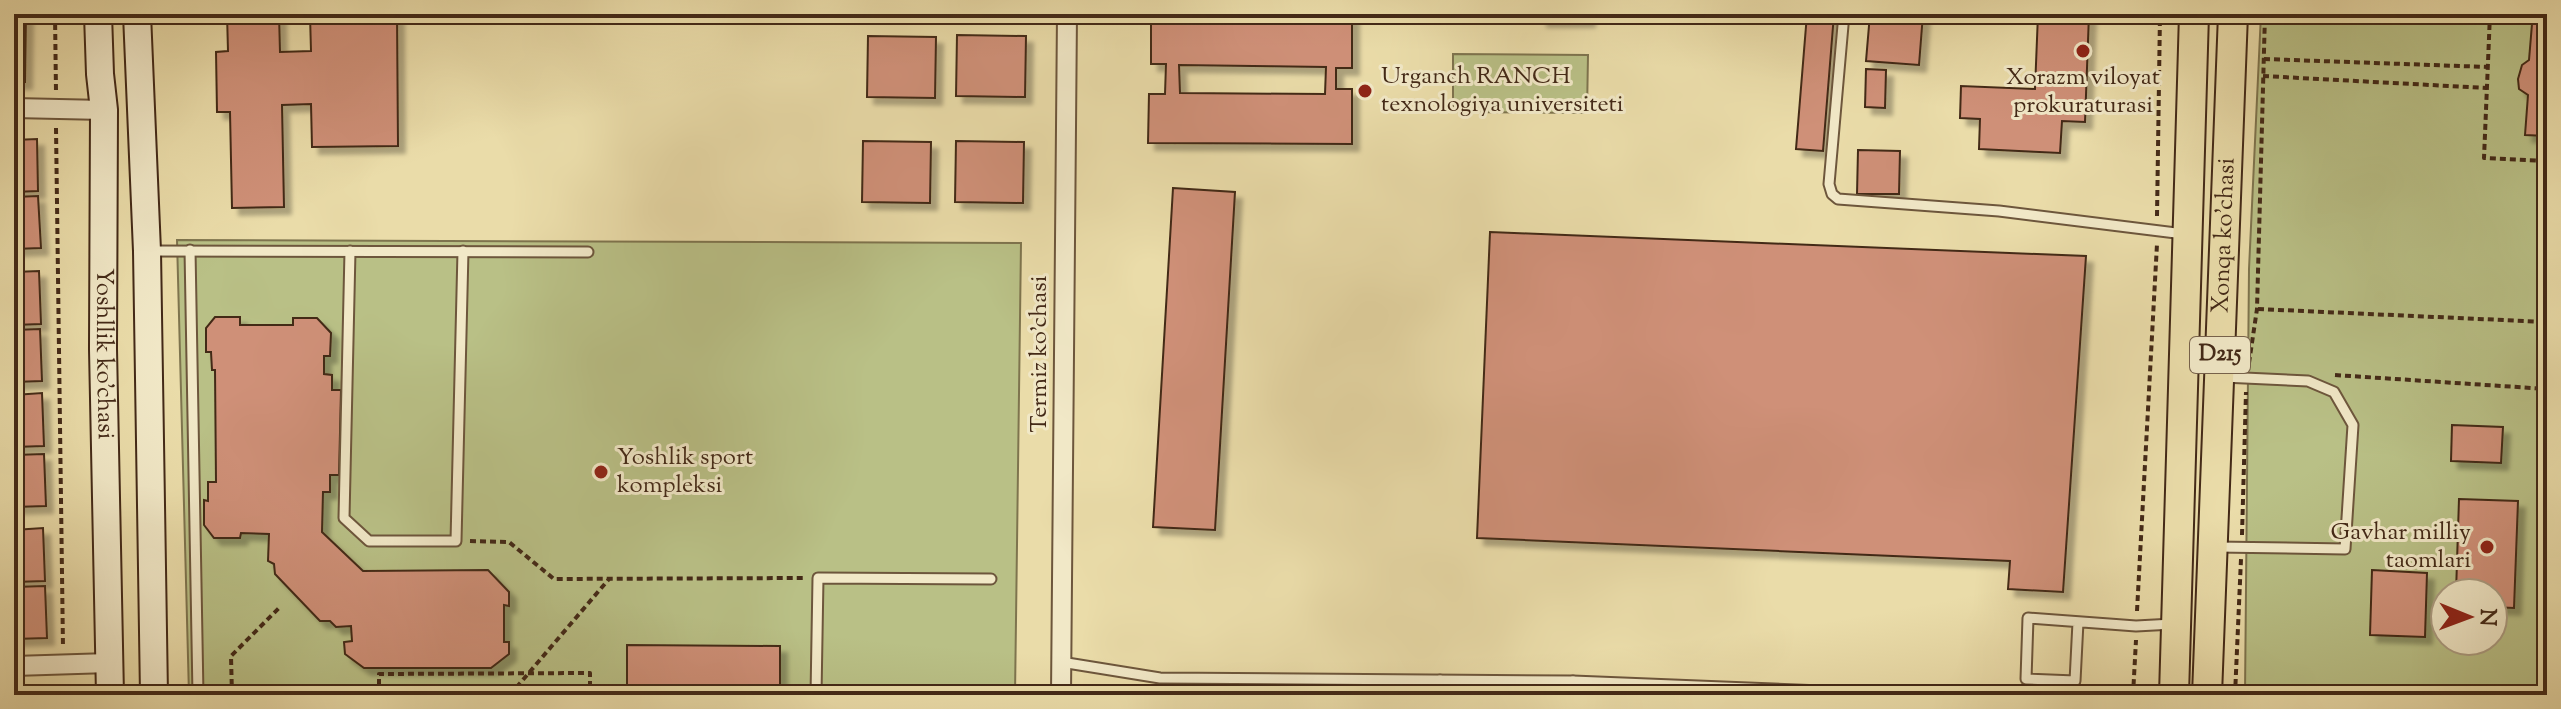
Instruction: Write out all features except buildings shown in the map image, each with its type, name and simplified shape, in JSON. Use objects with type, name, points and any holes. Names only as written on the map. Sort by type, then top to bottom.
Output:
[{"type":"main road","name":"Yoshllik ko'chasi","points":[[98,14],[104,110],[103,349],[110,695]]},
{"type":"main road","name":"Yoshllik ko'chasi","points":[[137,14],[147,251],[154,695]]},
{"type":"main road","name":"Xonqa ko'chasi","points":[[2174,695],[2194,14]]},
{"type":"main road","name":"Xonqa ko'chasi","points":[[2207,695],[2213,547],[2233,378],[2233,14]]},
{"type":"main road","points":[[2177,617],[2210,610]]},
{"type":"street","name":"Termiz ko'chasi","points":[[1061,695],[1067,14]]},
{"type":"street","points":[[14,108],[104,110]]},
{"type":"street","points":[[14,666],[109,663]]},
{"type":"lane","points":[[1844,14],[1829,184],[1832,194],[1838,199],[1999,211],[2187,234]]},
{"type":"lane","points":[[190,250],[198,695]]},
{"type":"lane","points":[[147,251],[588,252]]},
{"type":"lane","points":[[350,251],[344,518],[369,541],[456,541],[463,251]]},
{"type":"lane","points":[[2213,547],[2345,549],[2353,425],[2334,392],[2308,381],[2233,378]]},
{"type":"lane","points":[[816,695],[818,578],[991,579]]},
{"type":"lane","points":[[2078,622],[2075,681],[2026,679],[2028,618],[2136,626],[2177,617]]},
{"type":"lane","points":[[1061,662],[1160,678],[1573,681],[1922,695]]},
{"type":"lane","points":[[1440,680],[1440,695]]},
{"type":"lane","points":[[1573,681],[1573,695]]},
{"type":"path","points":[[55,14],[64,695]]},
{"type":"path","points":[[2133,695],[2157,232],[2160,14]]},
{"type":"path","points":[[2235,695],[2241,547],[2233,378],[2257,309],[2265,14]]},
{"type":"path","points":[[2490,14],[2484,158],[2547,161]]},
{"type":"path","points":[[2264,59],[2488,67]]},
{"type":"path","points":[[2263,76],[2487,88]]},
{"type":"path","points":[[2257,309],[2547,322]]},
{"type":"path","points":[[2327,374],[2547,389]]},
{"type":"path","points":[[456,541],[509,542],[554,579],[818,578]]},
{"type":"path","points":[[510,695],[609,579]]},
{"type":"path","points":[[232,695],[231,656],[280,607]]},
{"type":"path","points":[[379,695],[379,674],[529,673],[590,673],[590,695]]},
{"type":"green space","points":[[2261,14],[2547,14],[2547,695],[2245,695],[2249,269]]},
{"type":"green space","points":[[1453,54],[1588,55],[1587,113],[1453,112]]},
{"type":"green space","name":"Yoshlik sport kompleksi","points":[[177,240],[1021,243],[1015,695],[189,695]]},
{"type":"place","name":"Xorazm viloyat prokuraturasi","points":[[2083,51]]},
{"type":"place","name":"Urganch RANCH texnologiya universiteti","points":[[1365,91]]},
{"type":"place","name":"Yoshlik sport kompleksi","points":[[601,472]]},
{"type":"place","name":"Gavhar milliy taomlari","points":[[2487,547]]}]
